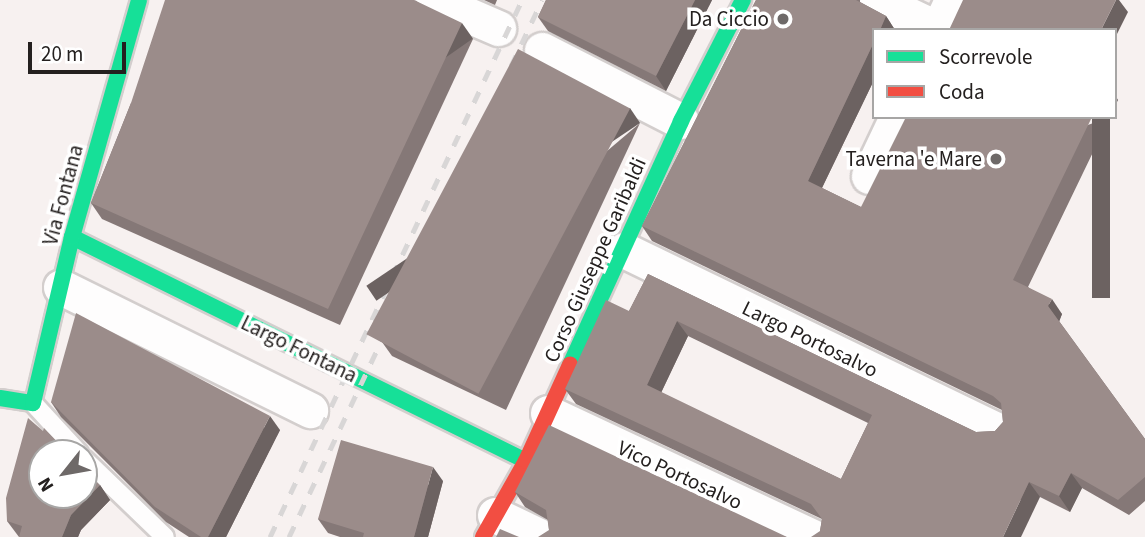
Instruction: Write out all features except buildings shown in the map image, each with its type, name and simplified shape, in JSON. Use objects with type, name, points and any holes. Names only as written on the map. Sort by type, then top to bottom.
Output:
[{"type":"street","name":"Via Fontana","points":[[33,403],[72,237],[139,0]]},
{"type":"street","points":[[433,0],[498,29]]},
{"type":"street","name":"Corso Giuseppe Garibaldi","points":[[489,526],[526,461],[681,121],[743,0]]},
{"type":"street","points":[[877,0],[935,28]]},
{"type":"street","points":[[940,28],[952,0]]},
{"type":"street","points":[[542,50],[681,121]]},
{"type":"street","points":[[869,176],[896,119]]},
{"type":"street","name":"Largo Fontana","points":[[72,237],[526,461]]},
{"type":"street","name":"Largo Portosalvo","points":[[624,250],[995,429]]},
{"type":"street","points":[[61,287],[310,410]]},
{"type":"street","points":[[0,398],[33,403]]},
{"type":"street","name":"Vico Portosalvo","points":[[548,413],[813,537]]},
{"type":"street","points":[[489,526],[541,537]]},
{"type":"lane","points":[[33,403],[66,439]]},
{"type":"lane","points":[[98,472],[165,537]]},
{"type":"railway","points":[[270,537],[522,0]]},
{"type":"railway","points":[[511,66],[542,0]]},
{"type":"railway","points":[[289,537],[415,269]]},
{"type":"traffic: fast","points":[[0,398],[33,403],[72,237],[139,0]]},
{"type":"traffic: fast","points":[[570,365],[681,121],[743,0]]},
{"type":"traffic: fast","points":[[72,237],[526,461]]},
{"type":"traffic: jam","points":[[483,537],[526,461],[570,365]]},
{"type":"place","name":"Da Ciccio","points":[[783,19]]},
{"type":"place","name":"Taverna 'e Mare","points":[[996,159]]}]
